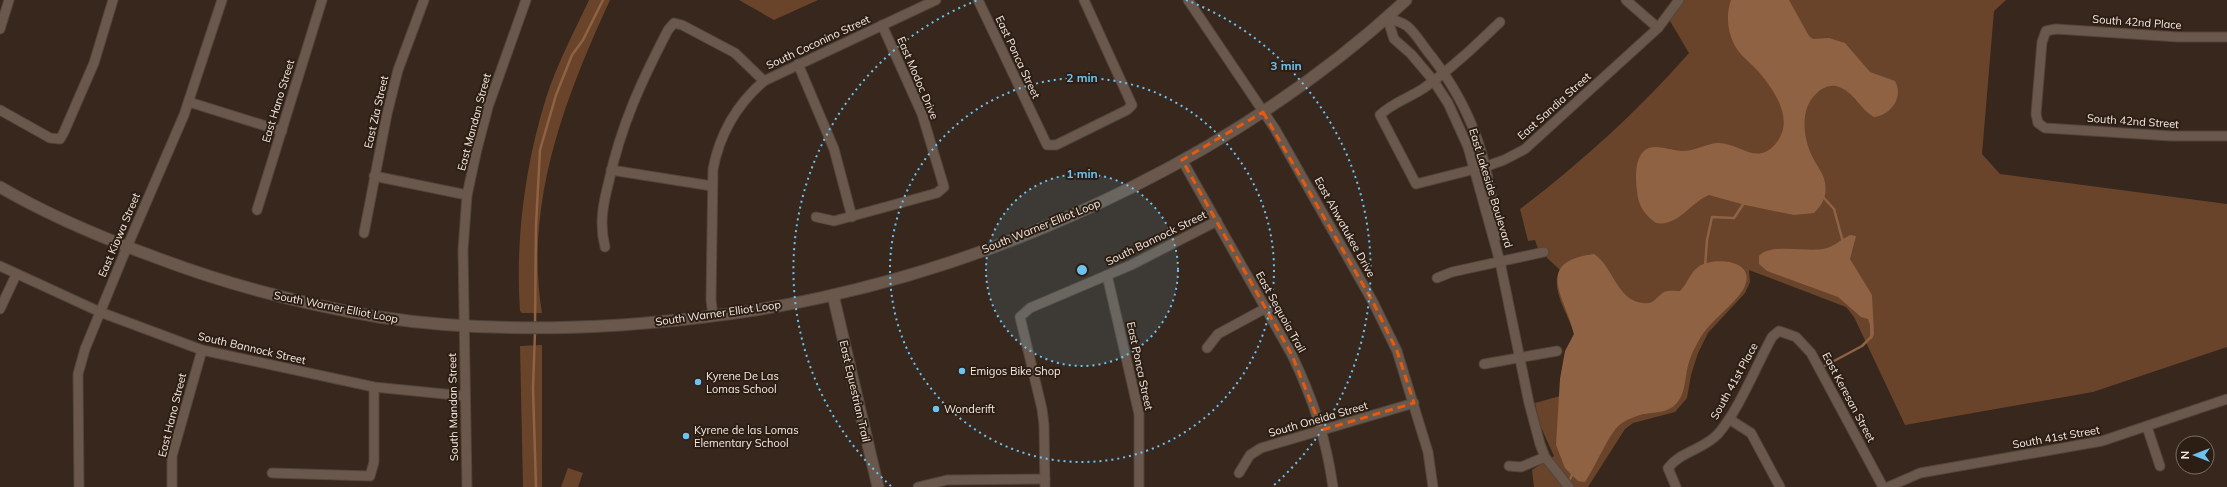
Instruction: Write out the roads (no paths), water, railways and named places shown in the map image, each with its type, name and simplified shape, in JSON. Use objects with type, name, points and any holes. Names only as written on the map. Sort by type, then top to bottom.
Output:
[{"type":"main road","name":"South Warner Elliot Loop","points":[[0,186],[69,222],[127,247],[201,275],[307,303],[381,317],[464,326],[550,328],[640,323],[713,316],[833,295],[918,272],[1008,242],[1119,193],[1182,160],[1263,112],[1317,74],[1406,0]]},
{"type":"main road","name":"East Equestrian Trail","points":[[833,295],[878,487]]},
{"type":"street","points":[[0,29],[9,0]]},
{"type":"street","points":[[0,110],[50,138],[60,139],[94,63],[113,0]]},
{"type":"street","name":"East Kiowa Street","points":[[79,487],[78,374],[100,312],[189,102],[222,0]]},
{"type":"street","name":"East Hano Street","points":[[257,210],[322,0]]},
{"type":"street","name":"East Zia Street","points":[[364,233],[374,176],[398,70],[424,0]]},
{"type":"street","name":"East Mandan Street","points":[[464,326],[463,250],[468,196],[476,149],[488,107],[526,0]]},
{"type":"street","name":"South Coconino Street","points":[[713,316],[711,300],[712,186],[716,153],[734,112],[748,94],[764,81],[936,0]]},
{"type":"street","name":"East Ponca Street","points":[[978,0],[1047,145],[1056,145],[1127,110],[1132,105],[1084,0]]},
{"type":"street","name":"East Ahwatukee Drive","points":[[1188,0],[1263,112],[1306,182],[1373,302],[1397,351],[1428,452],[1433,487]]},
{"type":"street","points":[[1626,0],[1658,28]]},
{"type":"street","name":"East Sandia Street","points":[[1438,76],[1424,88],[1387,108],[1380,115],[1416,184],[1487,166],[1504,160],[1524,149],[1658,28],[1679,0]]},
{"type":"street","name":"East Lakeside Boulevard","points":[[1387,17],[1394,39],[1438,76],[1460,98],[1472,122],[1487,166],[1500,262]]},
{"type":"street","name":"East Lakeside Boulevard","points":[[1387,17],[1407,27],[1438,76],[1460,127],[1474,170],[1500,262],[1521,358],[1529,403],[1548,460],[1569,487]]},
{"type":"street","points":[[1438,76],[1500,22]]},
{"type":"street","points":[[605,247],[601,231],[603,204],[623,125],[637,91],[668,30],[674,24],[682,25],[736,53],[764,81]]},
{"type":"street","name":"East Modoc Drive","points":[[852,217],[937,193],[944,186],[922,114],[882,25]]},
{"type":"street","name":"South 42nd Place","points":[[2038,123],[2036,114],[2042,42],[2046,31],[2056,29],[2178,38],[2227,37]]},
{"type":"street","points":[[798,64],[834,149],[852,217],[834,221],[816,217]]},
{"type":"street","points":[[189,102],[282,130]]},
{"type":"street","name":"South 42nd Street","points":[[2038,123],[2045,128],[2171,136],[2227,136]]},
{"type":"street","name":"East Sequoia Trail","points":[[1182,160],[1266,308],[1306,385],[1322,430],[1333,487]]},
{"type":"street","points":[[611,170],[712,186]]},
{"type":"street","points":[[374,176],[468,196]]},
{"type":"street","name":"South Bannock Street","points":[[1045,483],[1044,425],[1042,409],[1020,317],[1030,308],[1108,275],[1217,221]]},
{"type":"street","points":[[1437,278],[1452,272],[1544,252]]},
{"type":"street","name":"South Bannock Street","points":[[0,266],[16,275],[100,312],[202,350],[374,387],[465,396]]},
{"type":"street","points":[[0,309],[16,275]]},
{"type":"street","name":"East Ponca Street","points":[[1108,275],[1140,414],[1140,487]]},
{"type":"street","points":[[1207,348],[1218,334],[1266,308]]},
{"type":"street","name":"South Mandan Street","points":[[464,326],[467,487]]},
{"type":"street","name":"South 41st Place","points":[[1676,487],[1668,468],[1675,460],[1705,446],[1729,419],[1772,337],[1779,331]]},
{"type":"street","name":"East Keresan Street","points":[[1779,331],[1796,337],[1811,352],[1883,487]]},
{"type":"street","name":"East Hano Street","points":[[172,487],[172,456],[202,350]]},
{"type":"street","points":[[1484,364],[1557,351]]},
{"type":"street","points":[[272,474],[370,476],[374,462],[374,387]]},
{"type":"street","name":"South 41st Street","points":[[1888,487],[1920,473],[2102,441],[2227,399]]},
{"type":"street","name":"South Oneida Street","points":[[1239,473],[1250,455],[1261,448],[1414,404]]},
{"type":"street","points":[[1729,419],[1751,433],[1780,487]]},
{"type":"street","points":[[2146,427],[2160,466]]},
{"type":"street","points":[[1509,466],[1521,467],[1548,460]]},
{"type":"street","points":[[918,487],[947,480],[1045,483]]},
{"type":"waterway","points":[[535,325],[536,225],[540,150],[556,95],[572,55],[583,40],[603,0]]},
{"type":"waterway","points":[[1823,197],[1834,209],[1843,242]]},
{"type":"waterway","points":[[1705,267],[1707,240],[1712,217],[1734,218],[1744,203]]},
{"type":"waterway","points":[[535,332],[533,388],[536,487]]},
{"type":"waterway","points":[[1821,368],[1862,346],[1871,337]]},
{"type":"waterway","points":[[1568,483],[1573,473]]},
{"type":"place","name":"Emigos Bike Shop","points":[[962,371]]},
{"type":"place","name":"Kyrene De Las Lomas School","points":[[698,382]]},
{"type":"place","name":"Wonderift","points":[[936,409]]},
{"type":"place","name":"Kyrene de las Lomas Elementary School","points":[[686,436]]}]
